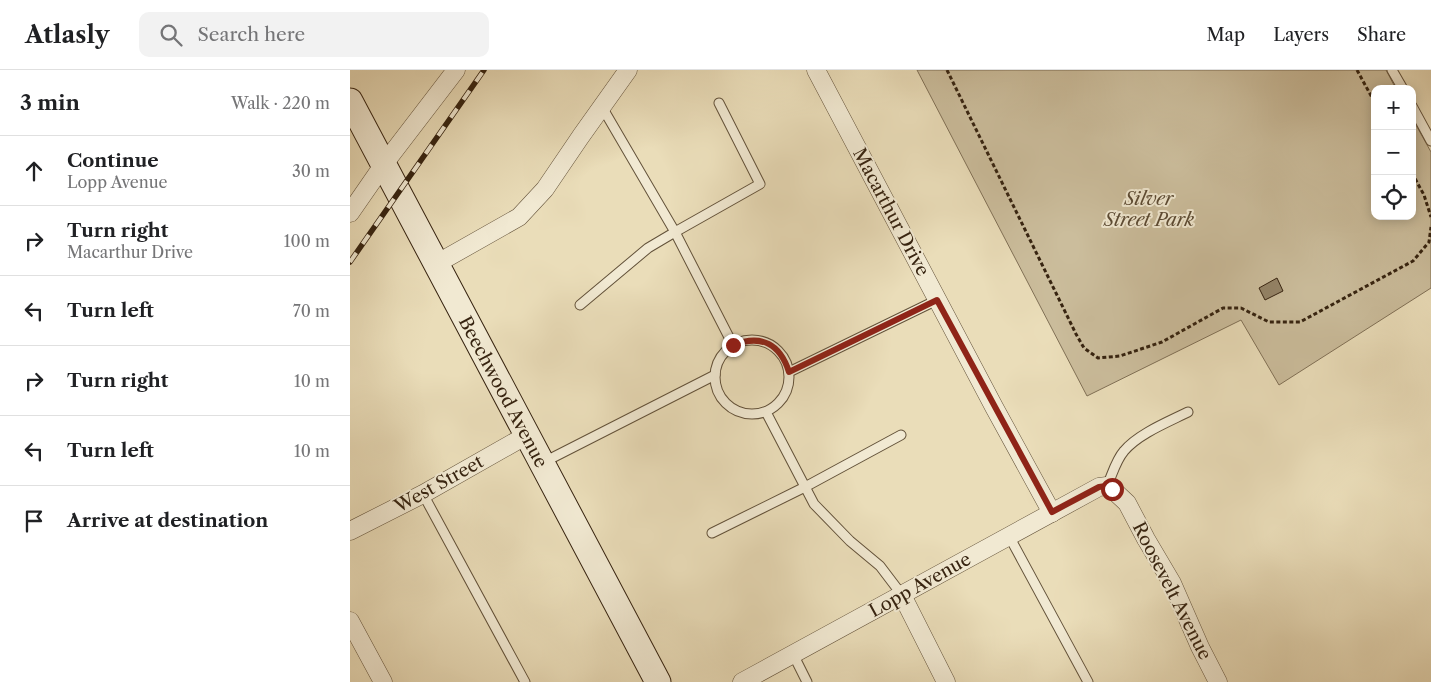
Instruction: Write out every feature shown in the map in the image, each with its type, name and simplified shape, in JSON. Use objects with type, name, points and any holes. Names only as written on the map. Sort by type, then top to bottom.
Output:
[{"type":"main road","name":"Beechwood Avenue","points":[[350,101],[658,682]]},
{"type":"street","points":[[350,213],[384,164],[456,70]]},
{"type":"street","points":[[436,264],[520,217],[545,188],[628,70]]},
{"type":"street","name":"Macarthur Drive","points":[[816,70],[937,300],[1052,512]]},
{"type":"street","name":"West Street","points":[[350,531],[423,494],[527,435]]},
{"type":"street","name":"Lopp Avenue","points":[[742,682],[1052,512],[1103,487]]},
{"type":"street","name":"Roosevelt Avenue","points":[[1103,487],[1112,489],[1127,503],[1172,583],[1218,682]]},
{"type":"street","points":[[902,595],[946,682]]},
{"type":"street","points":[[350,620],[383,682]]},
{"type":"lane","points":[[1392,70],[1401,85]]},
{"type":"lane","points":[[580,305],[648,248],[760,184],[719,103]]},
{"type":"lane","points":[[602,107],[675,232],[733,345]]},
{"type":"lane","points":[[1416,113],[1431,141]]},
{"type":"lane","points":[[789,372],[937,300]]},
{"type":"lane","points":[[757,340],[768,344],[778,351],[786,361],[789,372],[788,385],[784,396],[766,412],[742,413],[730,407],[716,387],[715,375],[718,363],[724,353],[733,345],[745,341],[757,340]]},
{"type":"lane","points":[[541,463],[715,375]]},
{"type":"lane","points":[[766,412],[814,504],[850,542],[880,566],[902,595]]},
{"type":"lane","points":[[1103,487],[1123,452],[1132,444],[1148,433],[1188,412]]},
{"type":"lane","points":[[712,533],[805,487],[902,435]]},
{"type":"lane","points":[[423,494],[525,682]]},
{"type":"lane","points":[[1009,536],[1088,682]]},
{"type":"lane","points":[[793,654],[807,682]]},
{"type":"path","points":[[946,70],[1076,334],[1084,348],[1098,358],[1120,356],[1162,342],[1223,308],[1241,308],[1268,322],[1300,322],[1413,261],[1429,242],[1431,227]]},
{"type":"path","points":[[1357,70],[1371,96]]},
{"type":"path","points":[[1413,175],[1424,195],[1431,217]]},
{"type":"green space","name":"Silver Street Park","points":[[917,70],[1386,70],[1394,85],[1371,85],[1371,220],[1416,220],[1416,125],[1431,152],[1431,288],[1279,385],[1241,320],[1087,396]]},
{"type":"building","points":[[1277,278],[1283,291],[1265,300],[1259,288]]},
{"type":"railway","points":[[350,262],[484,70]]},
{"type":"route","points":[[733,345],[757,340],[768,344],[778,351],[786,361],[789,372],[937,300],[1052,512],[1099,487],[1106,486],[1112,489]]}]
